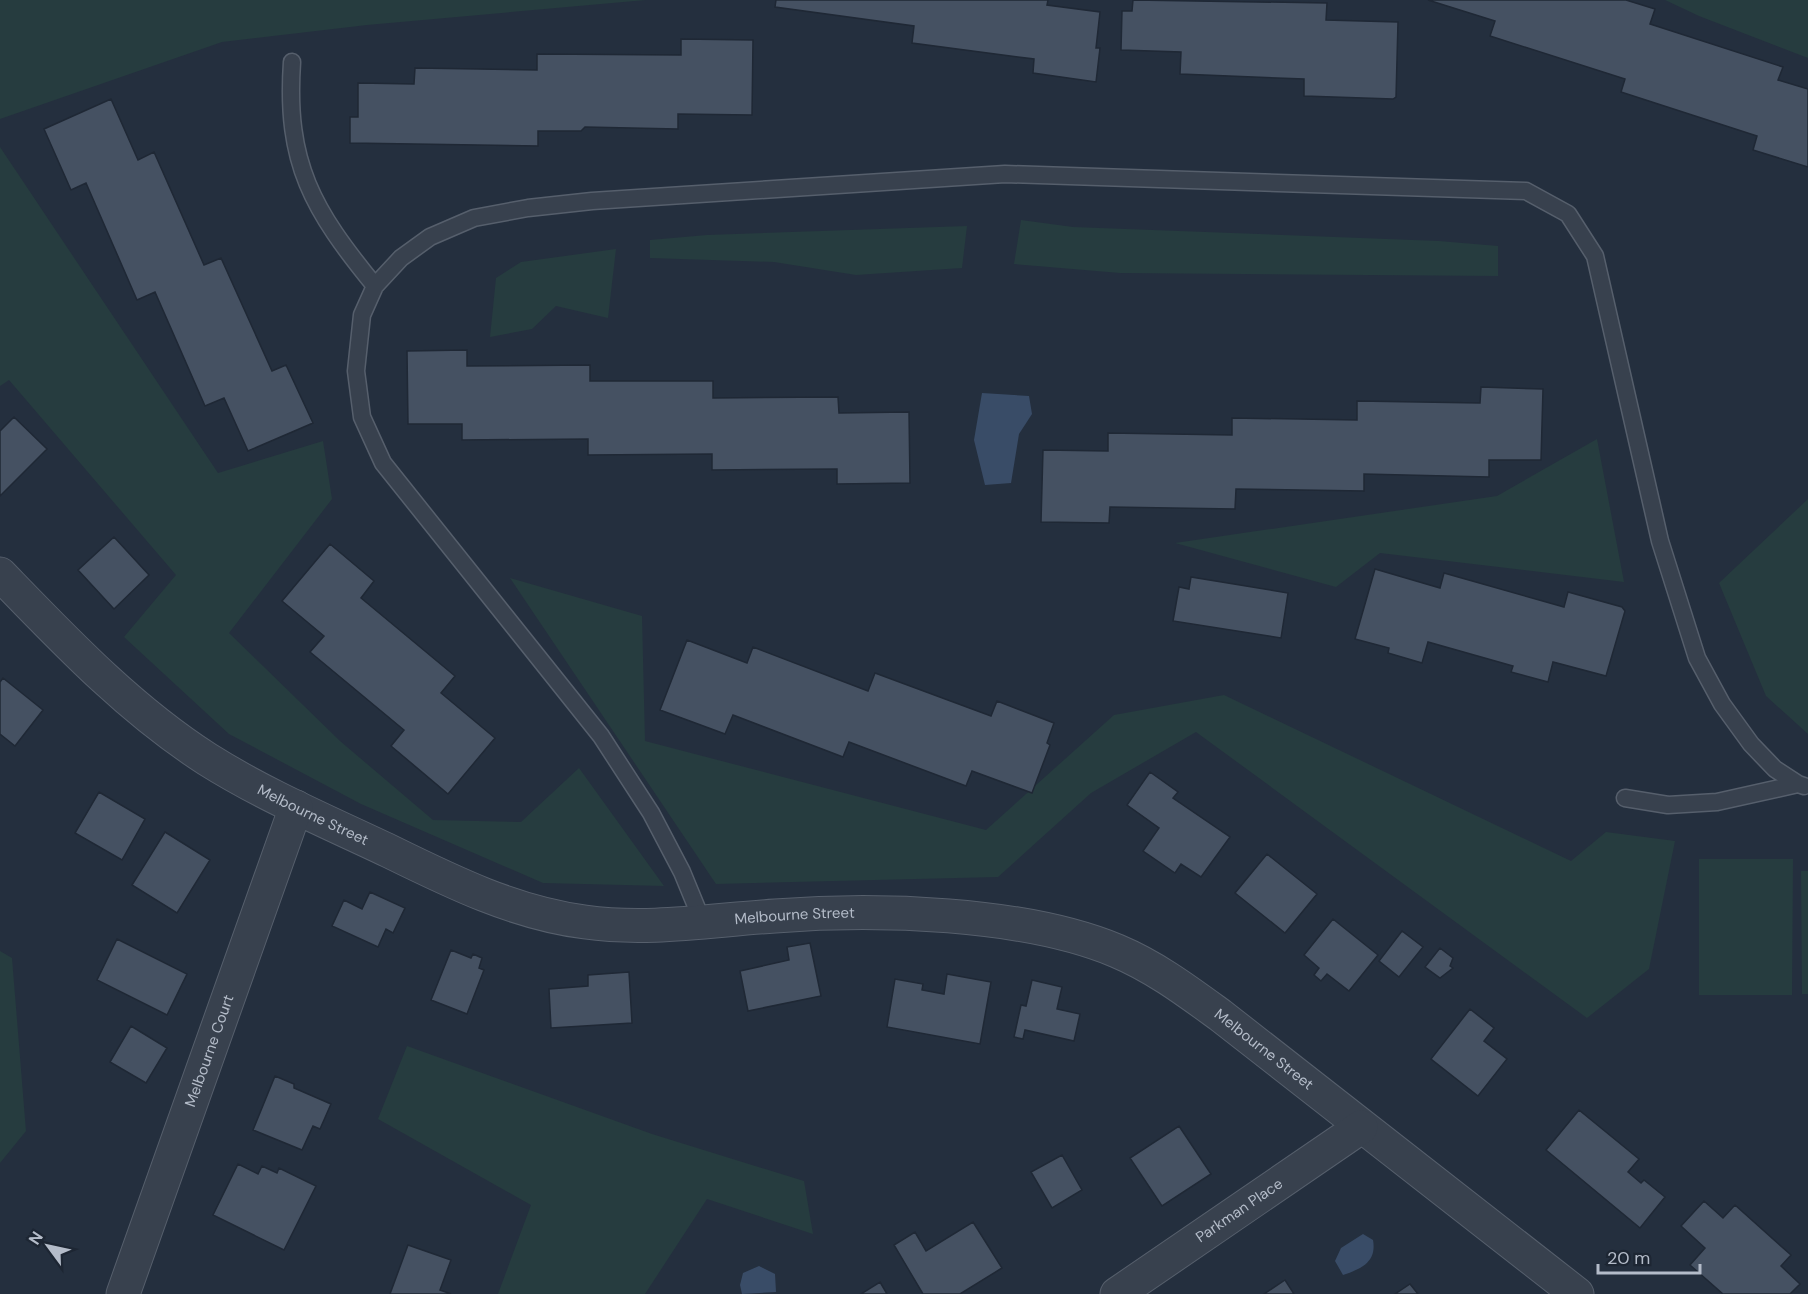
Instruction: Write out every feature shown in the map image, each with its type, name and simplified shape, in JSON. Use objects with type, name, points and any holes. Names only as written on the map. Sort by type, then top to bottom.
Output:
[{"type":"street","name":"Melbourne Street","points":[[0,574],[138,708],[208,759],[296,807],[490,898],[540,915],[589,923],[703,923],[831,913],[926,915],[1017,925],[1085,940],[1132,958],[1176,983],[1577,1294]]},
{"type":"street","name":"Melbourne Court","points":[[123,1294],[296,807]]},
{"type":"street","name":"Parkman Place","points":[[1117,1294],[1361,1127]]},
{"type":"lane","points":[[292,62],[289,100],[302,175],[315,205],[334,236],[375,286]]},
{"type":"lane","points":[[703,923],[682,872],[651,813],[601,736],[383,463],[362,417],[356,371],[362,315],[375,286],[401,258],[430,237],[474,218],[528,208],[592,201],[1005,174],[1526,191],[1568,214],[1594,256],[1660,541],[1697,658],[1722,704],[1751,744],[1775,769],[1803,786]]},
{"type":"lane","points":[[1625,798],[1668,805],[1716,802],[1803,786]]},
{"type":"green space","points":[[0,0],[646,0],[367,25],[222,42],[0,119]]},
{"type":"green space","points":[[1665,0],[1808,0],[1808,58],[1699,16]]},
{"type":"green space","points":[[0,147],[218,473],[323,441],[332,499],[229,633],[340,741],[433,820],[521,822],[579,768],[664,886],[543,883],[361,804],[229,734],[124,637],[176,575],[9,380],[0,386]]},
{"type":"green space","points":[[1021,220],[1073,227],[1439,241],[1498,246],[1498,276],[1120,273],[1014,264]]},
{"type":"green space","points":[[967,226],[962,268],[856,275],[774,262],[650,258],[650,240],[707,235]]},
{"type":"green space","points":[[616,249],[608,318],[556,306],[532,329],[490,337],[496,278],[521,262]]},
{"type":"green space","points":[[1597,439],[1624,582],[1380,553],[1336,587],[1175,543],[1497,496]]},
{"type":"green space","points":[[1808,499],[1808,734],[1766,696],[1719,583]]},
{"type":"green space","points":[[510,578],[642,616],[645,741],[986,830],[1114,715],[1224,695],[1571,861],[1606,832],[1675,841],[1649,969],[1587,1018],[1196,732],[1091,793],[998,877],[716,884]]},
{"type":"green space","points":[[1699,859],[1793,859],[1792,995],[1699,995]]},
{"type":"green space","points":[[1801,871],[1808,871],[1808,994],[1802,994]]},
{"type":"green space","points":[[0,951],[12,958],[26,1131],[0,1163]]},
{"type":"green space","points":[[407,1046],[652,1134],[804,1181],[813,1234],[707,1199],[645,1294],[498,1294],[531,1205],[378,1119]]},
{"type":"water","points":[[982,393],[1029,396],[1032,414],[1019,434],[1011,483],[985,485],[974,440]]},
{"type":"water","points":[[1363,1234],[1373,1240],[1373,1254],[1366,1264],[1343,1275],[1335,1261],[1341,1248]]},
{"type":"water","points":[[759,1266],[775,1274],[776,1292],[742,1294],[740,1285],[743,1273]]},
{"type":"building","points":[[776,0],[1048,0],[1047,5],[1100,12],[1096,48],[1100,48],[1096,82],[1033,73],[1034,59],[912,43],[914,26],[775,7]]},
{"type":"building","points":[[1133,0],[1327,3],[1326,20],[1398,22],[1396,97],[1393,99],[1304,96],[1304,79],[1180,74],[1181,52],[1121,50],[1122,11],[1132,11]]},
{"type":"building","points":[[1428,0],[1626,0],[1655,9],[1650,24],[1783,67],[1778,80],[1808,89],[1808,167],[1753,150],[1757,136],[1621,92],[1625,79],[1490,36],[1495,21]]},
{"type":"building","points":[[681,39],[753,40],[752,115],[678,114],[678,129],[585,127],[581,131],[538,131],[538,146],[350,143],[350,117],[358,117],[358,83],[414,84],[415,68],[537,70],[537,54],[681,55]]},
{"type":"building","points":[[111,99],[138,160],[154,152],[204,265],[221,258],[272,371],[286,365],[313,423],[248,451],[224,398],[205,406],[155,292],[137,300],[86,183],[71,190],[44,129]]},
{"type":"building","points":[[467,350],[467,366],[590,365],[590,381],[713,381],[713,398],[838,397],[839,413],[909,412],[910,483],[837,484],[837,469],[712,470],[712,454],[588,455],[588,439],[462,440],[462,424],[408,424],[407,351]]},
{"type":"building","points":[[1481,387],[1543,389],[1541,460],[1489,460],[1489,477],[1364,474],[1364,491],[1236,489],[1235,509],[1110,507],[1109,523],[1041,522],[1043,450],[1108,451],[1108,433],[1232,435],[1232,418],[1357,420],[1357,401],[1480,403]]},
{"type":"building","points":[[14,417],[47,449],[0,496],[0,431]]},
{"type":"building","points":[[114,537],[149,575],[114,609],[78,570]]},
{"type":"building","points":[[330,544],[374,581],[361,598],[455,676],[441,693],[495,738],[448,794],[391,746],[404,730],[310,652],[324,636],[282,601]]},
{"type":"building","points":[[1375,569],[1440,588],[1444,573],[1564,607],[1568,592],[1622,607],[1625,611],[1606,676],[1553,662],[1548,682],[1511,672],[1513,666],[1428,642],[1422,663],[1388,653],[1389,648],[1355,639]]},
{"type":"building","points":[[1191,577],[1288,593],[1281,638],[1173,621],[1179,587],[1189,589]]},
{"type":"building","points":[[687,640],[747,663],[753,647],[868,691],[875,673],[991,716],[997,701],[1054,723],[1047,743],[1050,745],[1032,793],[972,771],[966,786],[849,742],[843,757],[733,715],[725,734],[660,710]]},
{"type":"building","points":[[3,678],[43,710],[15,746],[0,734],[0,682]]},
{"type":"building","points":[[1150,772],[1178,792],[1173,798],[1230,837],[1201,877],[1181,864],[1175,873],[1143,851],[1159,828],[1127,805]]},
{"type":"building","points":[[99,792],[145,819],[122,860],[75,833]]},
{"type":"building","points":[[165,832],[210,860],[177,913],[132,885]]},
{"type":"building","points":[[1267,854],[1317,894],[1285,933],[1235,893]]},
{"type":"building","points":[[370,892],[405,908],[393,933],[386,929],[378,947],[332,926],[344,900],[362,909]]},
{"type":"building","points":[[1333,919],[1378,955],[1349,991],[1327,974],[1321,981],[1314,975],[1319,968],[1304,955]]},
{"type":"building","points":[[1402,931],[1423,947],[1399,977],[1379,961]]},
{"type":"building","points":[[117,939],[187,974],[167,1015],[97,980]]},
{"type":"building","points":[[810,943],[821,996],[748,1011],[740,971],[789,960],[787,947]]},
{"type":"building","points":[[1440,948],[1453,958],[1450,966],[1453,968],[1440,978],[1425,967]]},
{"type":"building","points":[[451,950],[471,958],[473,954],[482,958],[479,968],[484,970],[467,1014],[431,1000]]},
{"type":"building","points":[[629,972],[632,1023],[551,1028],[549,989],[588,986],[588,975]]},
{"type":"building","points":[[947,974],[991,982],[980,1044],[887,1027],[895,979],[923,984],[922,990],[944,994]]},
{"type":"building","points":[[1032,980],[1062,987],[1057,1009],[1080,1014],[1074,1041],[1025,1030],[1023,1039],[1014,1037],[1021,1005],[1026,1006]]},
{"type":"building","points":[[1470,1009],[1494,1028],[1484,1041],[1507,1059],[1478,1096],[1431,1059]]},
{"type":"building","points":[[131,1026],[167,1048],[146,1083],[110,1062]]},
{"type":"building","points":[[275,1076],[294,1084],[294,1088],[331,1104],[320,1129],[313,1126],[302,1150],[253,1130]]},
{"type":"building","points":[[1579,1110],[1639,1159],[1628,1172],[1641,1183],[1644,1180],[1665,1197],[1640,1228],[1546,1150]]},
{"type":"building","points":[[1179,1126],[1211,1174],[1162,1206],[1130,1158]]},
{"type":"building","points":[[1062,1155],[1082,1190],[1052,1208],[1031,1172]]},
{"type":"building","points":[[238,1164],[258,1174],[262,1166],[277,1173],[279,1168],[316,1186],[284,1250],[213,1215]]},
{"type":"building","points":[[1704,1201],[1723,1218],[1735,1205],[1791,1255],[1781,1266],[1800,1284],[1790,1294],[1723,1294],[1690,1265],[1705,1248],[1681,1226]]},
{"type":"building","points":[[973,1222],[1002,1268],[960,1294],[923,1294],[894,1245],[915,1232],[926,1251]]},
{"type":"building","points":[[408,1245],[451,1260],[440,1290],[451,1294],[390,1294]]},
{"type":"building","points":[[1285,1280],[1294,1294],[1264,1294]]},
{"type":"building","points":[[880,1282],[887,1294],[861,1294]]},
{"type":"building","points":[[1410,1284],[1418,1294],[1395,1294]]}]
